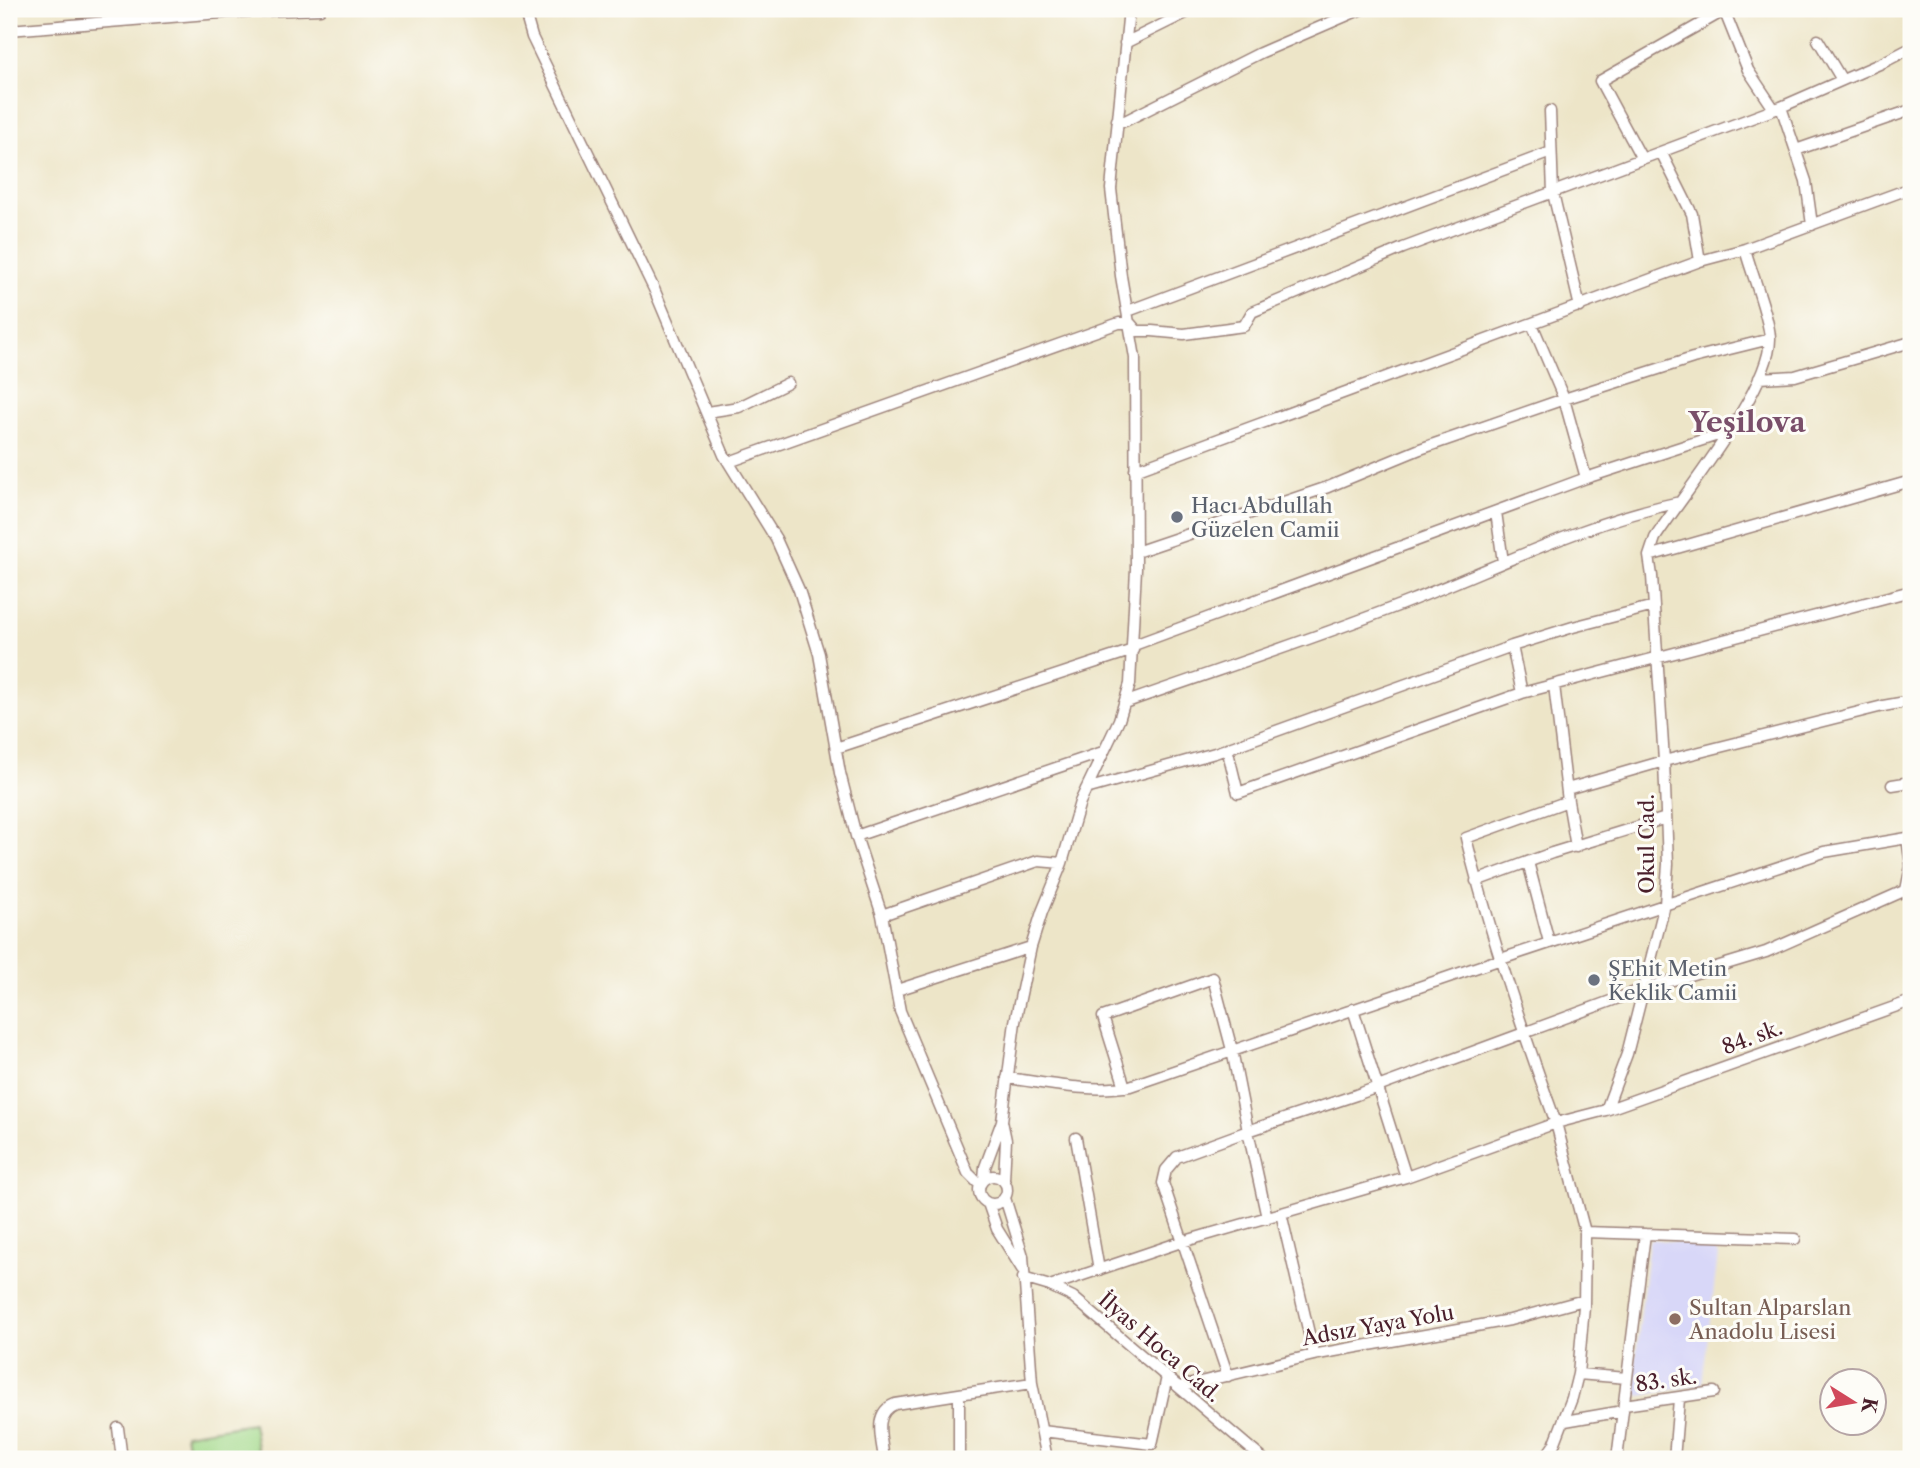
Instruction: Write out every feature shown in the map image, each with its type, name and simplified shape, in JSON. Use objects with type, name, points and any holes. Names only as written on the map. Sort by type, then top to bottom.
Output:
[{"type":"street","points":[[9,30],[233,12],[320,9]]},
{"type":"street","points":[[524,9],[532,37],[654,289],[729,462],[776,539],[799,590],[819,653],[836,748],[856,836],[882,915],[900,1011],[968,1173],[982,1182]]},
{"type":"street","points":[[1023,1273],[998,1229],[988,1203],[980,1196],[982,1182],[1002,1121],[1015,1022],[1031,947],[1062,863],[1080,802],[1119,720],[1130,684],[1136,552],[1135,358],[1121,276],[1111,189],[1129,9]]},
{"type":"street","points":[[1125,43],[1194,9]]},
{"type":"street","points":[[1117,120],[1125,121],[1260,53],[1363,9]]},
{"type":"street","points":[[1642,159],[1600,80],[1725,10],[1748,70],[1777,108],[1796,150],[1806,181],[1812,225]]},
{"type":"street","points":[[1818,40],[1842,80]]},
{"type":"street","points":[[729,462],[1119,323],[1130,323],[1137,331],[1184,334],[1244,326],[1252,312],[1403,248],[1777,108],[1911,48]]},
{"type":"street","points":[[1796,150],[1911,110]]},
{"type":"street","points":[[1550,111],[1553,193],[1580,307]]},
{"type":"street","points":[[1128,311],[1551,152]]},
{"type":"street","points":[[1661,152],[1692,214],[1700,261]]},
{"type":"street","points":[[1135,470],[1700,261],[1745,249],[1911,188]]},
{"type":"street","points":[[1649,556],[1655,538],[1730,431],[1759,378],[1770,339],[1745,249]]},
{"type":"street","points":[[1532,324],[1564,399],[1587,478]]},
{"type":"street","points":[[1136,552],[1328,486],[1420,449],[1564,399],[1693,358],[1770,339]]},
{"type":"street","points":[[1759,378],[1795,376],[1911,342]]},
{"type":"street","points":[[707,412],[739,407],[788,383]]},
{"type":"street","points":[[836,748],[1133,647],[1587,478],[1730,431]]},
{"type":"street","points":[[1649,556],[1911,481]]},
{"type":"street","points":[[1124,702],[1410,602],[1503,562],[1647,509],[1680,502]]},
{"type":"street","points":[[1496,512],[1503,562]]},
{"type":"street","name":"Okul Cad.","points":[[1606,1110],[1627,1054],[1665,904],[1668,864],[1664,761],[1649,556]]},
{"type":"street","points":[[1227,748],[1238,793],[1522,693],[1911,591]]},
{"type":"street","points":[[1086,789],[1227,748],[1512,646],[1654,606]]},
{"type":"street","points":[[1512,646],[1522,693]]},
{"type":"street","points":[[1554,685],[1576,847]]},
{"type":"street","points":[[1567,789],[1664,761],[1911,701]]},
{"type":"street","points":[[856,836],[1103,752]]},
{"type":"street","points":[[1892,786],[1911,782]]},
{"type":"street","points":[[1544,1459],[1565,1420],[1578,1374],[1584,1300],[1585,1232],[1556,1123],[1523,1033],[1465,838],[1568,801]]},
{"type":"street","points":[[1476,881],[1666,818]]},
{"type":"street","points":[[1007,1078],[1092,1088],[1125,1087],[1501,958],[1824,852],[1908,838],[1911,865],[1906,890],[1766,952],[1643,989],[1377,1087],[1181,1155],[1170,1163],[1166,1170],[1164,1189],[1228,1376]]},
{"type":"street","points":[[882,915],[1038,861],[1062,863]]},
{"type":"street","points":[[1528,862],[1549,942]]},
{"type":"street","points":[[897,990],[1031,947]]},
{"type":"street","points":[[1125,1087],[1103,1017],[1213,978],[1232,1050],[1267,1218]]},
{"type":"street","name":"84. sk.","points":[[1606,1110],[1911,1001]]},
{"type":"street","points":[[1353,1009],[1406,1177]]},
{"type":"street","points":[[1050,1286],[1181,1242],[1406,1177],[1556,1123],[1606,1110]]},
{"type":"street","points":[[1002,1121],[1006,1140],[1005,1198],[1023,1256],[1032,1383],[1047,1459]]},
{"type":"street","points":[[1076,1138],[1099,1270]]},
{"type":"street","points":[[982,1182],[994,1175],[1004,1180]]},
{"type":"street","points":[[988,1203],[996,1204],[1005,1198]]},
{"type":"street","points":[[1281,1213],[1314,1355]]},
{"type":"street","points":[[1585,1232],[1795,1239]]},
{"type":"street","points":[[1617,1459],[1645,1234]]},
{"type":"street","name":"İlyas Hoca Cad.","points":[[1023,1273],[1073,1297],[1263,1459]]},
{"type":"street","name":"Adsız Yaya Yolu","points":[[1179,1387],[1314,1355],[1510,1320],[1584,1300]]},
{"type":"street","points":[[1578,1374],[1627,1378]]},
{"type":"street","points":[[1042,1431],[1152,1444],[1167,1377]]},
{"type":"street","points":[[884,1459],[880,1420],[887,1408],[895,1404],[1032,1383]]},
{"type":"street","name":"83. sk.","points":[[1565,1420],[1714,1392]]},
{"type":"street","points":[[959,1459],[960,1394]]},
{"type":"street","points":[[1674,1459],[1679,1399]]},
{"type":"street","points":[[118,1428],[122,1459]]},
{"type":"street","points":[[1241,1459],[1248,1447]]},
{"type":"shaded area","name":"Sultan Alparslan Anadolu Lisesi","points":[[1652,1239],[1713,1247],[1718,1255],[1702,1384],[1641,1396],[1632,1393],[1649,1241]]},
{"type":"green space","points":[[253,1423],[259,1459],[189,1459],[185,1434]]},
{"type":"place","name":"Hacı Abdullah Güzelen Camii","points":[[1177,517]]},
{"type":"place","name":"ŞEhit Metin Keklik Camii","points":[[1594,980]]},
{"type":"place","name":"Sultan Alparslan Anadolu Lisesi","points":[[1675,1319]]},
{"type":"district","name":"Yeşilova","points":[[1747,422]]}]
